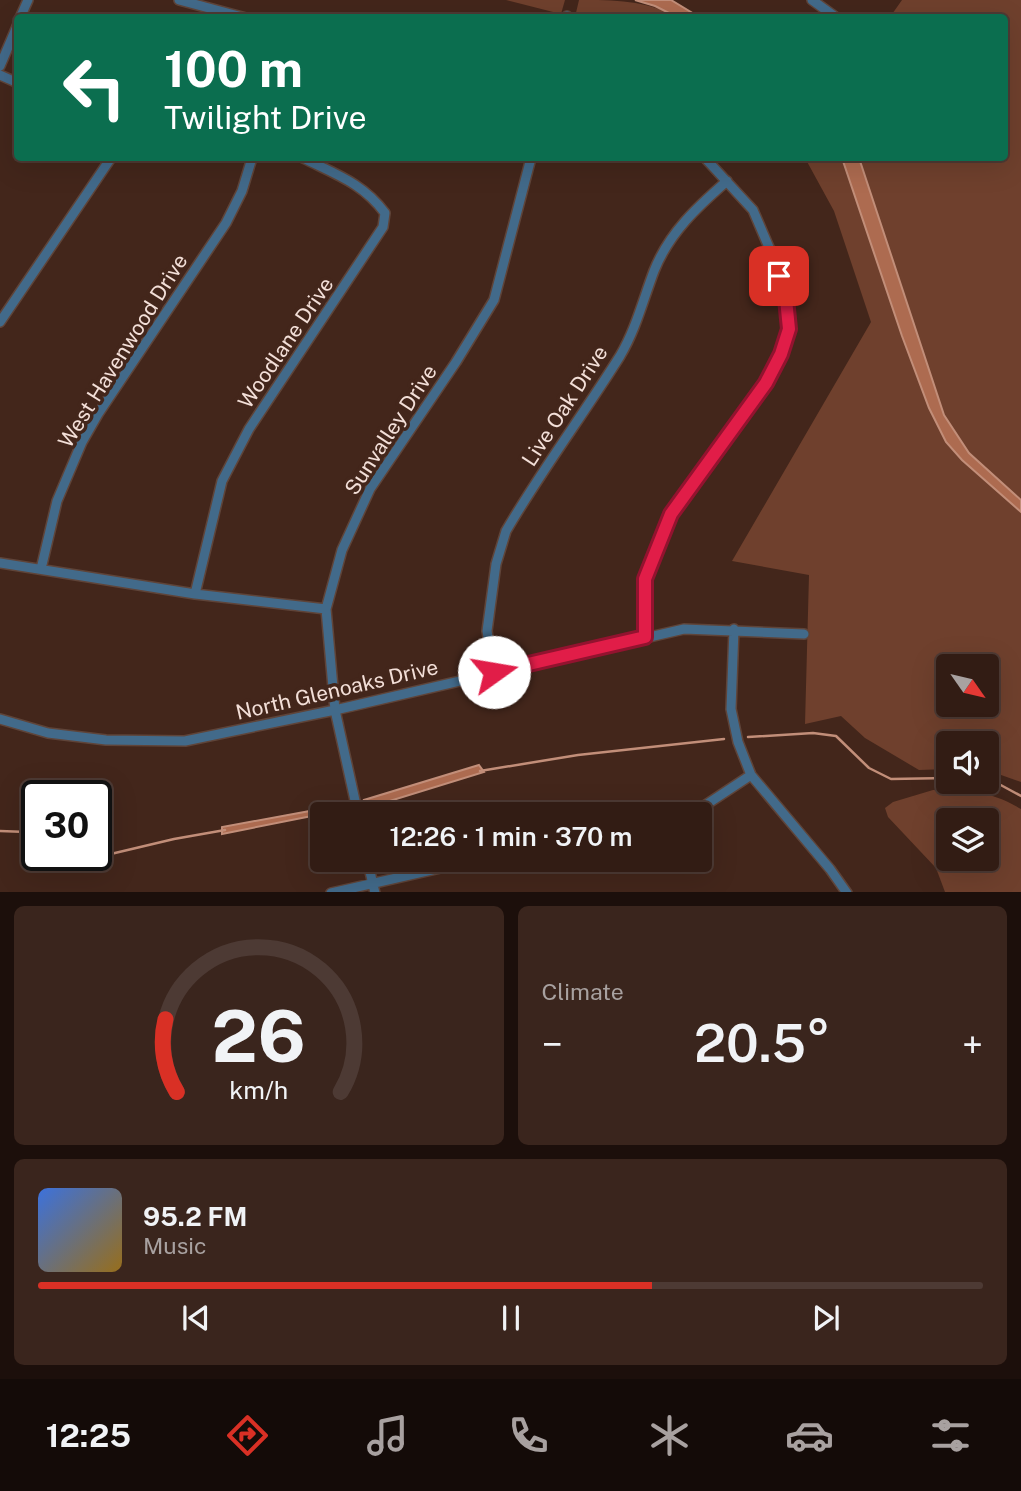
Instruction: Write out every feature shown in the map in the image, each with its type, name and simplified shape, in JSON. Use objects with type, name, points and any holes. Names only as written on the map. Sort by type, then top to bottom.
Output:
[{"type":"street","points":[[179,0],[231,14]]},
{"type":"street","points":[[814,1],[832,14]]},
{"type":"street","points":[[0,66],[14,33]]},
{"type":"street","points":[[0,322],[109,161]]},
{"type":"street","name":"West Havenwood Drive","points":[[41,569],[57,501],[82,442],[226,223],[242,191],[250,161]]},
{"type":"street","name":"Woodlane Drive","points":[[195,594],[222,481],[249,429],[383,228],[385,213],[361,186],[309,161]]},
{"type":"street","name":"Sunvalley Drive","points":[[355,802],[335,710],[326,608],[342,550],[370,489],[456,362],[494,300],[530,161]]},
{"type":"street","points":[[645,637],[645,579],[671,514],[766,383],[781,354],[789,329],[786,299],[771,252],[753,211],[708,161]]},
{"type":"street","name":"Live Oak Drive","points":[[494,672],[487,631],[496,564],[506,531],[621,353],[639,317],[654,271],[669,240],[695,208],[727,181]]},
{"type":"street","points":[[0,563],[195,594],[326,608]]},
{"type":"street","name":"North Glenoaks Drive","points":[[0,719],[48,733],[106,740],[185,741],[335,710],[684,629],[804,634]]},
{"type":"street","points":[[734,629],[731,709],[738,742],[751,775],[847,892]]},
{"type":"street","points":[[710,802],[751,775]]},
{"type":"street","points":[[331,892],[373,888],[432,872]]},
{"type":"shaded area","points":[[506,0],[565,0],[561,14]]},
{"type":"shaded area","points":[[579,0],[642,4],[671,14],[576,14]]},
{"type":"shaded area","points":[[635,0],[671,0],[694,14],[671,14]]},
{"type":"shaded area","points":[[902,0],[1021,0],[1021,500],[969,453],[944,415],[860,161],[1008,161],[1008,14],[892,14]]},
{"type":"shaded area","points":[[807,161],[843,161],[902,336],[929,408],[946,442],[962,460],[1021,512],[1021,782],[999,774],[999,731],[936,731],[936,769],[919,770],[865,738],[841,716],[805,724],[809,575],[732,561],[871,322],[834,211]]},
{"type":"shaded area","points":[[843,161],[860,161],[944,415],[969,453],[1021,500],[1021,512],[962,460],[946,442],[929,408]]},
{"type":"shaded area","points":[[479,765],[484,772],[386,802],[364,800]]},
{"type":"shaded area","points":[[933,790],[936,790],[936,794],[989,795],[1021,809],[1021,892],[945,892],[937,871],[999,871],[999,808],[936,808],[936,868],[888,817],[885,808],[893,802]]},
{"type":"shaded area","points":[[310,811],[310,816],[222,834],[222,827]]},
{"type":"waterway","points":[[748,737],[813,733],[836,736],[869,768],[891,779],[936,778]]},
{"type":"waterway","points":[[480,771],[578,755],[724,739]]},
{"type":"waterway","points":[[999,784],[1021,796]]},
{"type":"waterway","points":[[112,854],[225,830]]},
{"type":"waterway","points":[[0,831],[21,832]]},
{"type":"route","points":[[494,672],[645,637],[645,579],[671,514],[766,383],[781,354],[789,329],[786,299],[779,276]]}]
